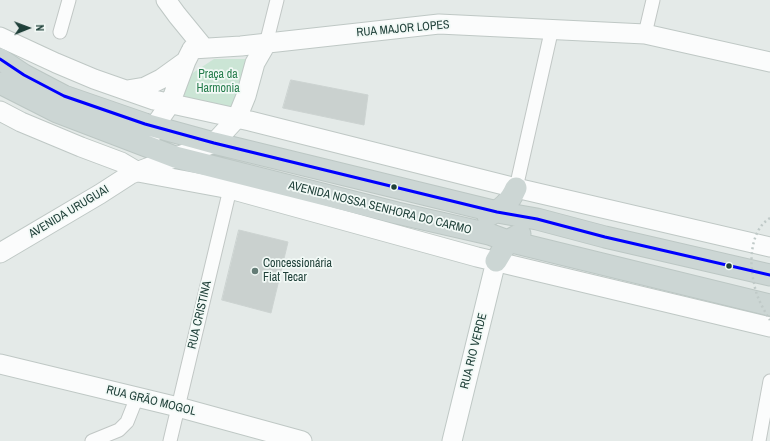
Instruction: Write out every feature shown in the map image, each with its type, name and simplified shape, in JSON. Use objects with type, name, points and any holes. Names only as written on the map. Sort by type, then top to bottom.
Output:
[{"type":"main road","name":"AVENIDA NOSSA SENHORA DO CARMO","points":[[0,59],[24,75],[64,96],[151,136],[175,157],[770,305]]},
{"type":"main road","name":"AVENIDA NOSSA SENHORA DO CARMO","points":[[0,83],[57,112],[151,136],[214,143],[497,212],[537,219],[605,237],[770,276]]},
{"type":"main road","points":[[397,213],[426,210],[475,218],[485,217],[497,212],[505,206],[512,198],[516,188]]},
{"type":"main road","points":[[496,261],[508,241],[518,234],[537,231],[572,240],[587,240],[605,237]]},
{"type":"street","points":[[60,32],[68,0]]},
{"type":"street","points":[[214,143],[237,118],[246,96],[255,63],[266,44],[277,0]]},
{"type":"street","points":[[645,34],[653,0]]},
{"type":"street","points":[[172,8],[194,53]]},
{"type":"street","name":"RUA MAJOR LOPES","points":[[194,53],[242,46],[439,24],[552,28],[645,34],[770,62]]},
{"type":"street","points":[[516,188],[552,28]]},
{"type":"street","points":[[0,37],[94,79],[154,100],[237,118],[516,188],[770,246]]},
{"type":"street","points":[[242,46],[251,53],[255,63]]},
{"type":"street","points":[[126,90],[145,87],[161,79],[194,53]]},
{"type":"street","points":[[138,172],[151,136],[170,104],[194,53]]},
{"type":"street","name":"AVENIDA NOSSA SENHORA DO CARMO","points":[[0,111],[21,122],[121,162],[138,172],[230,189],[477,257],[770,327]]},
{"type":"street","name":"AVENIDA URUGUAI","points":[[0,253],[131,174],[214,143]]},
{"type":"street","points":[[100,194],[112,175],[114,168],[108,157]]},
{"type":"street","name":"RUA CRISTINA","points":[[170,441],[230,189]]},
{"type":"street","name":"RUA RIO VERDE","points":[[452,441],[496,261]]},
{"type":"street","name":"RUA GRÃO MOGOL","points":[[0,364],[178,407],[302,441]]},
{"type":"street","points":[[759,441],[770,381]]},
{"type":"street","points":[[92,441],[119,430],[127,422],[137,397]]},
{"type":"path","points":[[770,218],[764,222],[754,240],[751,264],[754,284],[764,310],[770,320]]},
{"type":"green space","name":"Praça da Harmonia","points":[[214,59],[248,59],[232,108],[176,96],[185,78]]},
{"type":"building","points":[[291,80],[368,95],[364,125],[283,108]]},
{"type":"building","name":"Concessionária Fiat Tecar","points":[[239,230],[288,242],[271,313],[222,300]]},
{"type":"transit line","points":[[0,59],[24,75],[64,96],[145,124],[214,143],[497,212],[537,219],[605,237],[770,275]]},
{"type":"place","name":"Concessionária Fiat Tecar","points":[[255,271]]}]
